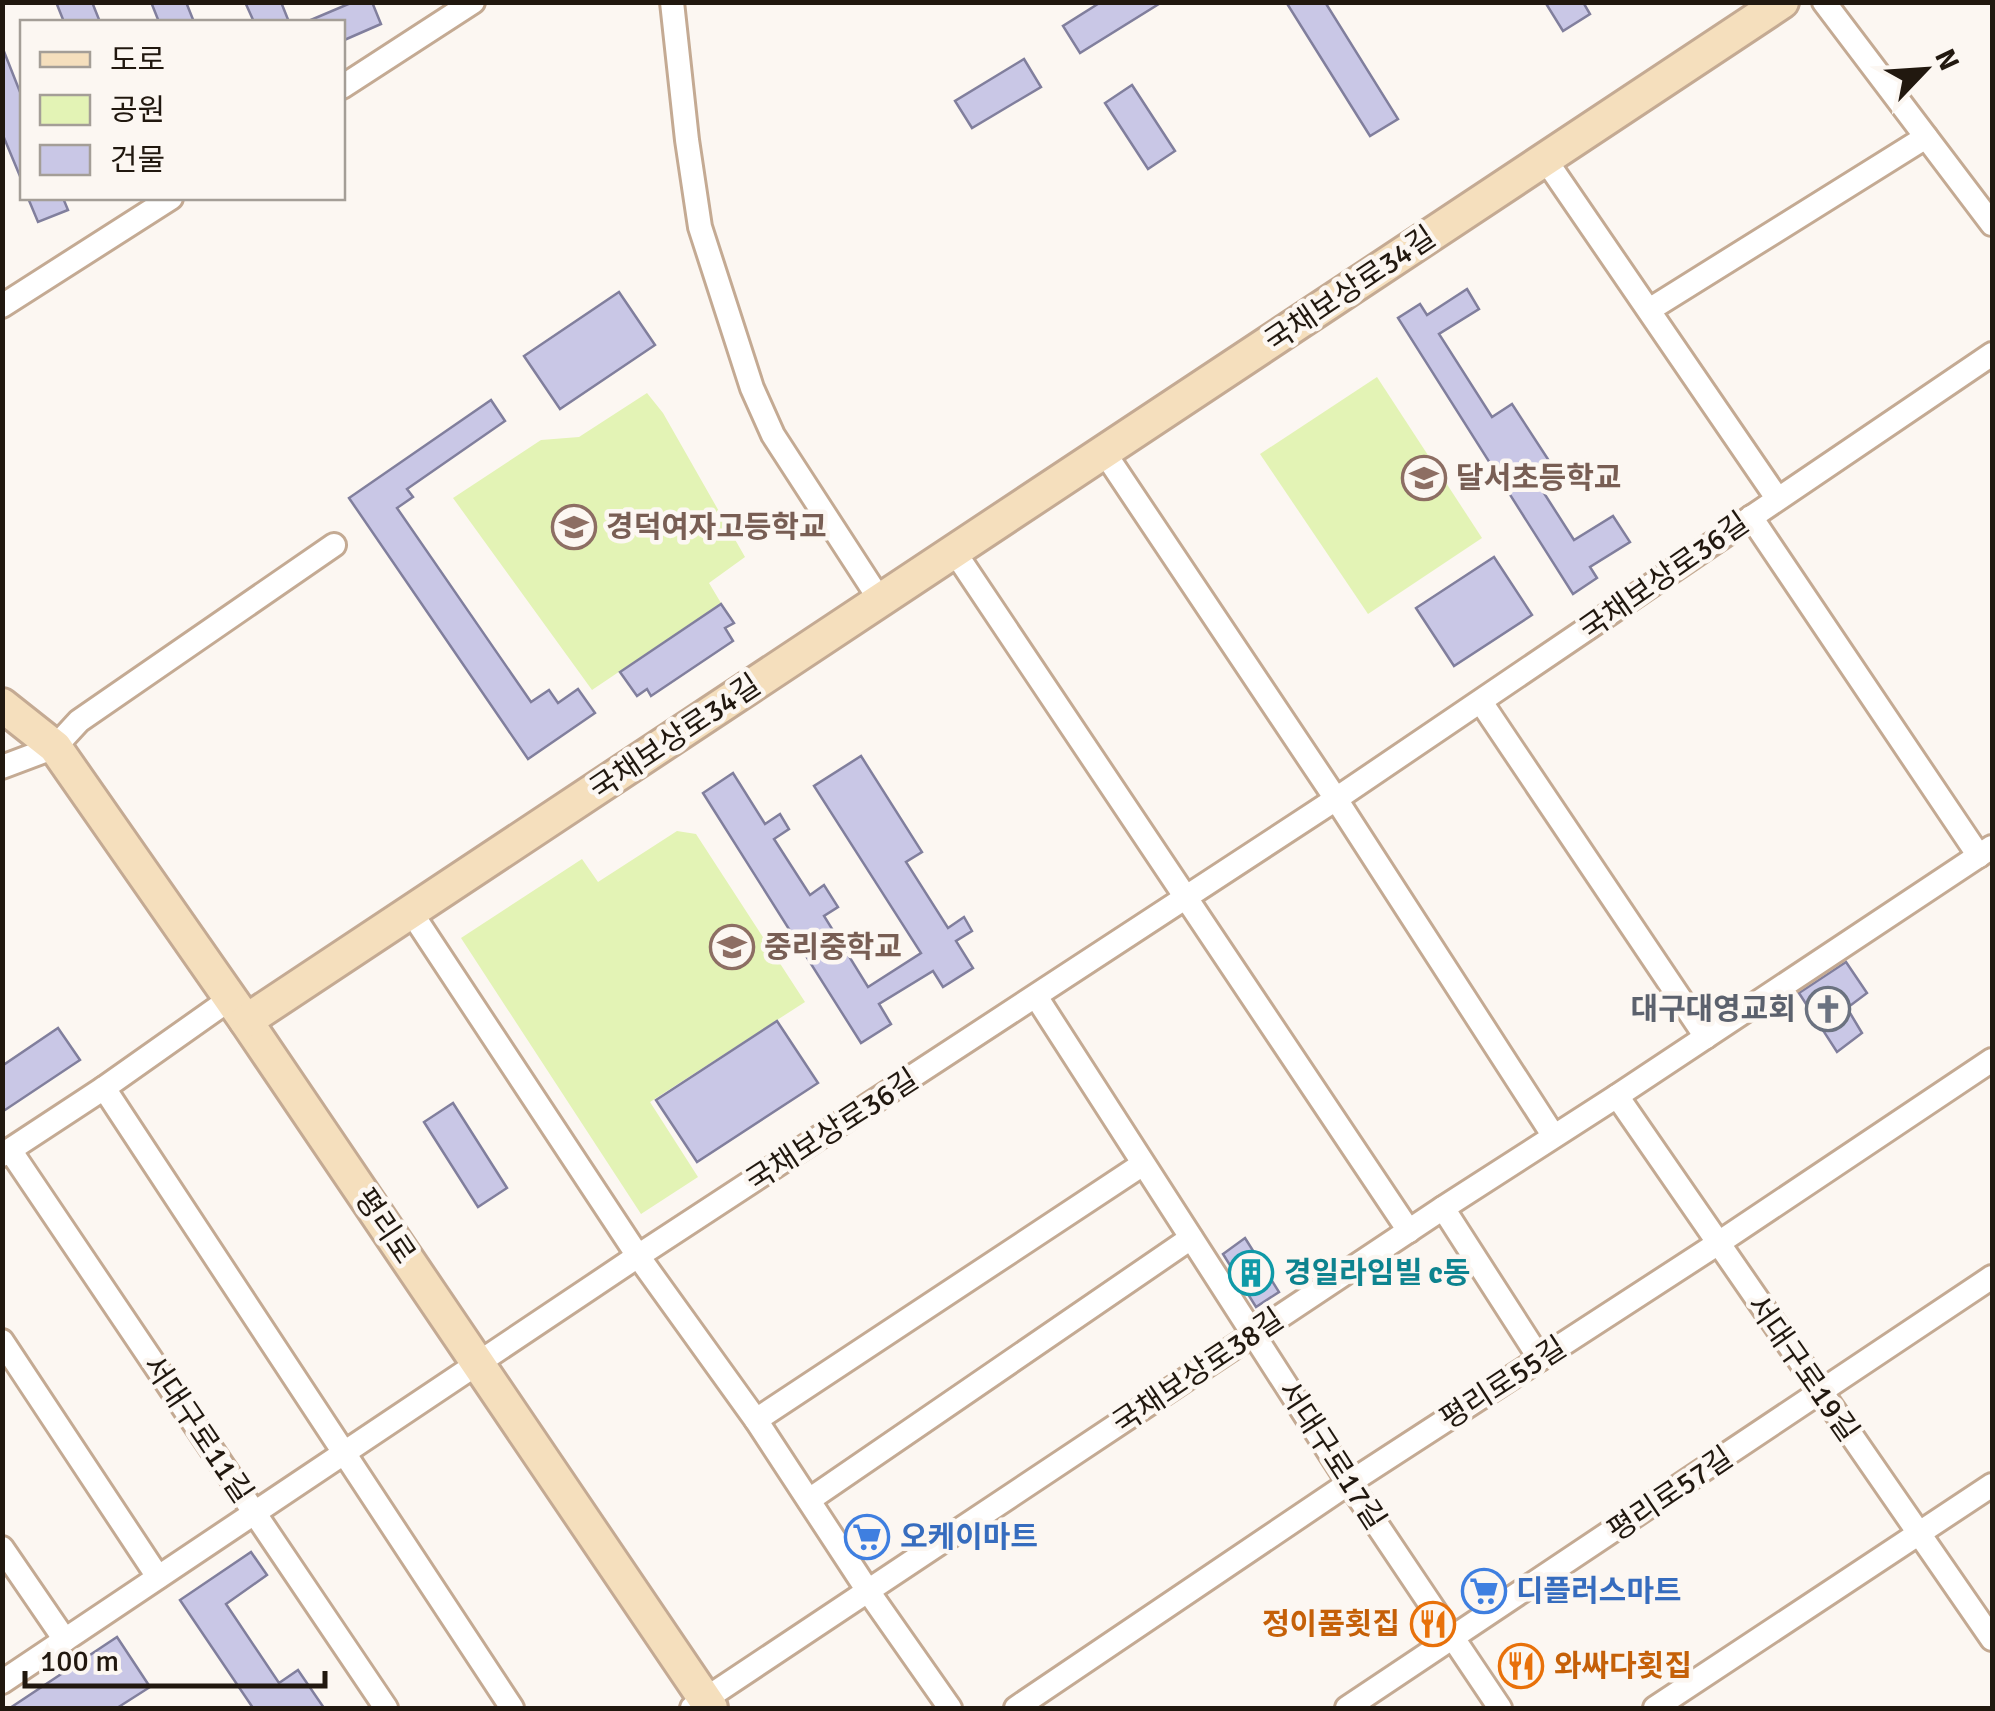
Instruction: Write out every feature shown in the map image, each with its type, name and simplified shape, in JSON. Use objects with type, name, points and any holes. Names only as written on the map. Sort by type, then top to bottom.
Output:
[{"type":"main road","name":"국채보상로34길","points":[[238,1010],[411,912],[1782,2]]},
{"type":"main road","name":"평리로","points":[[2,705],[55,747],[478,1364],[703,1706]]},
{"type":"street","points":[[345,85],[472,2]]},
{"type":"street","points":[[672,2],[686,140],[700,227],[752,388],[774,435],[880,600]]},
{"type":"street","points":[[1824,2],[1992,224]]},
{"type":"street","points":[[1650,310],[1926,136]]},
{"type":"street","points":[[1546,159],[1777,498]]},
{"type":"street","points":[[2,306],[168,200]]},
{"type":"street","name":"국채보상로36길","points":[[2,1682],[638,1256],[1336,800],[1992,354]]},
{"type":"street","points":[[1104,452],[1554,1135]]},
{"type":"street","points":[[1751,517],[1986,851]]},
{"type":"street","points":[[2,767],[55,747],[79,720],[334,544]]},
{"type":"street","points":[[954,551],[1409,1232]]},
{"type":"street","points":[[1481,702],[1706,1037]]},
{"type":"street","name":"국채보상로38길","points":[[703,1706],[868,1591],[1442,1208],[1986,851]]},
{"type":"street","points":[[411,912],[638,1256],[756,1420],[950,1708]]},
{"type":"street","name":"서대구로17길","points":[[1037,998],[1349,1483],[1500,1708]]},
{"type":"street","points":[[6,1152],[104,1088],[238,1010]]},
{"type":"street","name":"평리로55길","points":[[1016,1708],[1349,1483],[1718,1244],[1992,1060]]},
{"type":"street","points":[[104,1088],[512,1708]]},
{"type":"street","name":"서대구로19길","points":[[1617,1096],[1992,1639]]},
{"type":"street","name":"서대구로11길","points":[[6,1152],[386,1708]]},
{"type":"street","points":[[756,1420],[1144,1164]]},
{"type":"street","points":[[1442,1208],[1540,1359]]},
{"type":"street","points":[[809,1500],[1190,1238]]},
{"type":"street","name":"평리로57길","points":[[1346,1708],[1992,1277]]},
{"type":"street","points":[[2,1341],[158,1578]]},
{"type":"street","points":[[1655,1708],[1992,1486]]},
{"type":"street","points":[[2,1548],[65,1640]]},
{"type":"green space","points":[[1377,377],[1482,538],[1368,614],[1260,454]]},
{"type":"green space","points":[[647,393],[663,413],[745,557],[709,583],[721,603],[592,690],[453,498],[541,440],[579,437]]},
{"type":"green space","points":[[677,831],[696,834],[805,1002],[650,1102],[698,1177],[641,1214],[461,938],[582,859],[598,882]]},
{"type":"building","points":[[56,2],[92,2],[99,20],[63,20]]},
{"type":"building","points":[[151,2],[186,2],[193,20],[158,20]]},
{"type":"building","points":[[245,2],[281,2],[288,20],[253,20]]},
{"type":"building","points":[[353,2],[372,2],[381,24],[345,40],[345,20],[311,20]]},
{"type":"building","points":[[1101,2],[1162,2],[1080,53],[1063,26]]},
{"type":"building","points":[[1286,2],[1325,2],[1398,119],[1370,136]]},
{"type":"building","points":[[1545,2],[1583,2],[1590,14],[1563,31]]},
{"type":"building","points":[[3,49],[20,92],[20,176],[2,133]]},
{"type":"building","points":[[1024,59],[1041,87],[972,128],[955,101]]},
{"type":"building","points":[[1132,85],[1175,151],[1148,169],[1105,103]]},
{"type":"building","points":[[29,200],[64,200],[68,210],[38,222]]},
{"type":"building","points":[[1467,289],[1479,309],[1439,334],[1492,417],[1512,404],[1553,467],[1535,479],[1574,540],[1613,516],[1630,542],[1590,567],[1597,578],[1573,594],[1398,318],[1420,304],[1427,315]]},
{"type":"building","points":[[619,292],[655,345],[560,409],[524,356]]},
{"type":"building","points":[[491,400],[505,421],[407,489],[413,497],[397,508],[531,702],[549,690],[558,703],[578,689],[595,713],[528,759],[349,498]]},
{"type":"building","points":[[1494,557],[1532,615],[1454,666],[1416,608]]},
{"type":"building","points":[[721,604],[734,623],[725,628],[733,641],[651,696],[647,689],[637,696],[620,672]]},
{"type":"building","points":[[861,756],[922,852],[906,862],[948,928],[964,917],[972,931],[956,941],[973,968],[943,987],[933,971],[879,1004],[891,1024],[861,1043],[703,793],[733,773],[765,824],[780,814],[789,829],[774,839],[810,895],[824,885],[838,907],[824,916],[868,987],[921,953],[814,786]]},
{"type":"building","name":"대구대영교회","points":[[1846,962],[1867,993],[1847,1008],[1862,1033],[1837,1052],[1799,993]]},
{"type":"building","points":[[777,1021],[818,1083],[697,1162],[656,1100]]},
{"type":"building","points":[[58,1028],[80,1060],[2,1112],[2,1066]]},
{"type":"building","points":[[453,1103],[507,1188],[478,1207],[424,1122]]},
{"type":"building","name":"경일라임빌 c동","points":[[1245,1238],[1279,1292],[1256,1307],[1223,1254]]},
{"type":"building","points":[[251,1552],[267,1575],[226,1604],[279,1683],[298,1670],[324,1708],[253,1708],[180,1600]]},
{"type":"building","points":[[117,1637],[150,1687],[117,1708],[10,1708]]},
{"type":"place","name":"달서초등학교","points":[[1424,478]]},
{"type":"place","name":"경덕여자고등학교","points":[[574,527]]},
{"type":"place","name":"중리중학교","points":[[732,947]]},
{"type":"place","name":"대구대영교회","points":[[1828,1009]]},
{"type":"place","name":"경일라임빌 c동","points":[[1251,1273]]},
{"type":"place","name":"오케이마트","points":[[867,1537]]},
{"type":"place","name":"디플러스마트","points":[[1484,1591]]},
{"type":"place","name":"정이품횟집","points":[[1433,1624]]},
{"type":"place","name":"와싸다횟집","points":[[1521,1666]]}]
